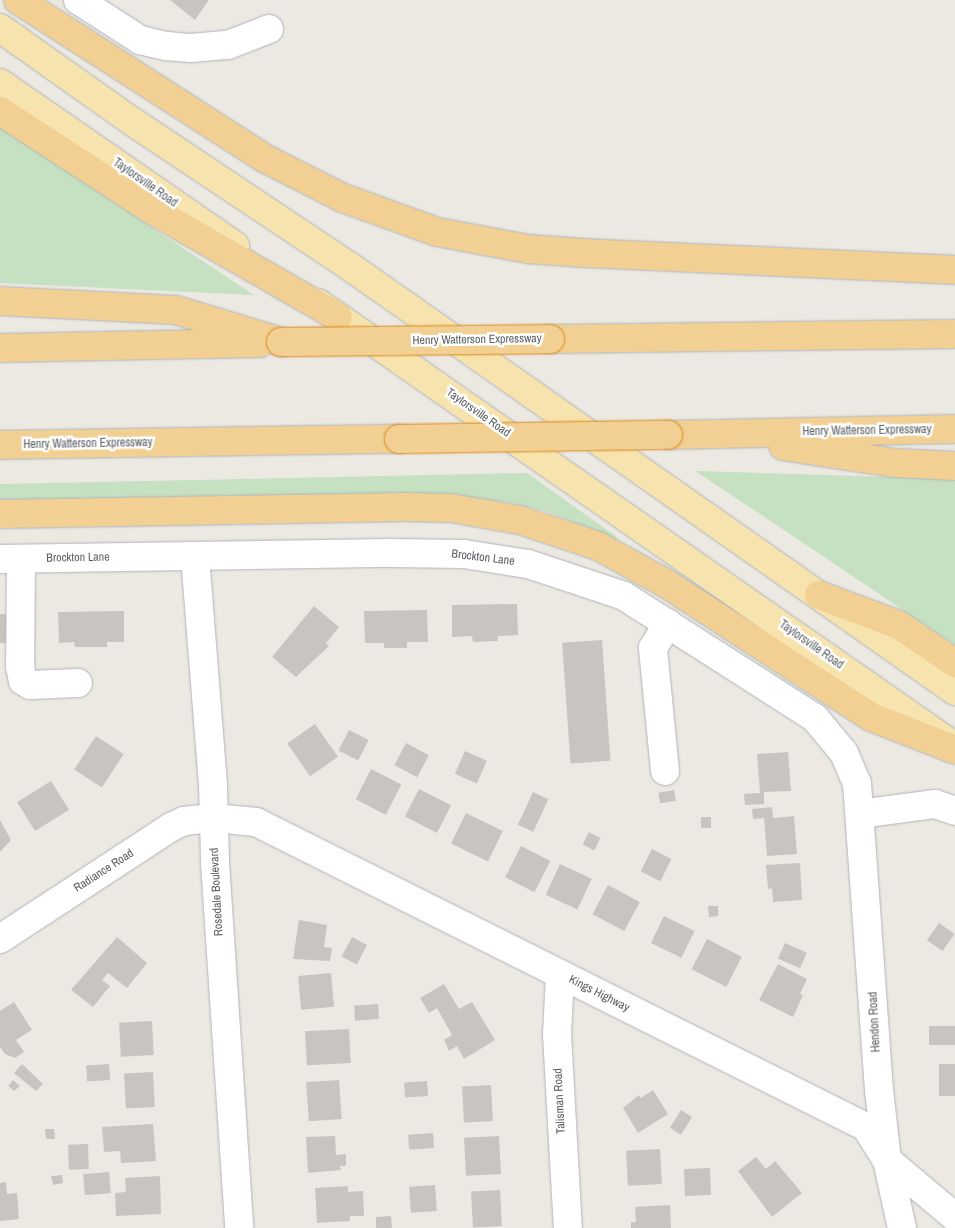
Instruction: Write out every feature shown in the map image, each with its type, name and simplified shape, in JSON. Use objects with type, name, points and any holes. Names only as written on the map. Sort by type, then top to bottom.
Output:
[{"type":"highway","points":[[18,0],[266,159],[343,198],[437,232],[512,247],[584,253],[955,270]]},
{"type":"highway","points":[[0,111],[147,207],[338,317]]},
{"type":"highway","points":[[0,301],[176,310],[281,342]]},
{"type":"highway","name":"Henry Watterson Expressway","points":[[0,348],[281,342],[955,334]]},
{"type":"highway","name":"Henry Watterson Expressway","points":[[0,445],[955,430]]},
{"type":"highway","points":[[707,434],[896,463],[955,466]]},
{"type":"highway","points":[[0,514],[405,507],[452,508],[520,520],[598,546],[667,584],[871,717],[955,748]]},
{"type":"highway","points":[[819,595],[898,625],[955,663]]},
{"type":"main road","points":[[0,28],[133,122],[352,268],[955,691]]},
{"type":"main road","name":"Taylorsville Road","points":[[0,83],[955,748]]},
{"type":"street","points":[[78,0],[140,40],[167,46],[191,48],[228,45],[269,29]]},
{"type":"street","name":"Brockton Lane","points":[[11,559],[464,554],[528,564],[563,573],[624,596],[815,718],[844,754],[857,783],[860,814]]},
{"type":"street","name":"Rosedale Boulevard","points":[[195,556],[214,818],[239,1228]]},
{"type":"street","points":[[11,559],[20,666],[23,681],[30,685],[78,683]]},
{"type":"street","points":[[666,772],[653,648],[668,623]]},
{"type":"street","points":[[860,814],[934,804],[955,811]]},
{"type":"street","name":"Hendon Road","points":[[860,814],[879,1090],[887,1160],[902,1228]]},
{"type":"street","name":"Radiance Road","points":[[0,939],[170,827],[184,821],[214,818]]},
{"type":"street","name":"Kings Highway","points":[[214,818],[256,822],[866,1127],[887,1160],[955,1217]]},
{"type":"street","name":"Talisman Road","points":[[560,975],[557,1034],[568,1228]]},
{"type":"green space","points":[[0,127],[254,295],[0,283]]},
{"type":"green space","points":[[695,471],[955,479],[955,645],[763,516]]},
{"type":"green space","points":[[527,473],[617,537],[616,540],[545,511],[513,503],[459,496],[0,501],[0,484]]},
{"type":"building","points":[[170,0],[209,0],[195,20]]},
{"type":"building","points":[[517,604],[518,635],[498,636],[498,641],[473,642],[472,636],[452,637],[452,605]]},
{"type":"building","points":[[314,606],[339,627],[326,643],[329,646],[296,677],[272,657]]},
{"type":"building","points":[[427,610],[428,642],[407,642],[407,648],[384,648],[384,643],[365,643],[364,611]]},
{"type":"building","points":[[124,611],[124,642],[107,642],[107,647],[75,647],[74,642],[59,643],[58,612]]},
{"type":"building","points":[[0,614],[8,614],[8,643],[0,643]]},
{"type":"building","points":[[602,640],[610,761],[571,763],[562,643]]},
{"type":"building","points":[[315,724],[338,757],[310,776],[287,744]]},
{"type":"building","points":[[349,730],[369,740],[358,760],[339,750]]},
{"type":"building","points":[[96,736],[124,754],[102,788],[74,770]]},
{"type":"building","points":[[406,743],[429,755],[417,777],[394,765]]},
{"type":"building","points":[[465,751],[487,761],[477,784],[455,774]]},
{"type":"building","points":[[788,752],[791,791],[764,792],[764,804],[745,805],[744,794],[760,793],[757,754]]},
{"type":"building","points":[[371,769],[401,784],[386,815],[356,799]]},
{"type":"building","points":[[51,781],[69,810],[35,831],[17,802]]},
{"type":"building","points":[[419,789],[451,805],[437,833],[405,817]]},
{"type":"building","points":[[674,790],[676,801],[660,804],[658,793]]},
{"type":"building","points":[[533,792],[548,799],[533,832],[518,825]]},
{"type":"building","points":[[772,807],[773,818],[794,816],[797,854],[767,856],[764,818],[753,819],[752,809]]},
{"type":"building","points":[[466,813],[503,831],[488,862],[451,844]]},
{"type":"building","points":[[701,817],[711,817],[711,828],[701,828]]},
{"type":"building","points":[[0,820],[11,840],[0,852]]},
{"type":"building","points":[[589,832],[601,838],[594,850],[583,844]]},
{"type":"building","points":[[521,846],[550,861],[535,892],[505,877]]},
{"type":"building","points":[[652,849],[672,859],[660,881],[641,871]]},
{"type":"building","points":[[800,863],[802,900],[773,902],[772,888],[768,889],[766,865]]},
{"type":"building","points":[[560,864],[592,879],[577,910],[546,895]]},
{"type":"building","points":[[608,885],[640,902],[624,931],[593,914]]},
{"type":"building","points":[[708,906],[718,906],[718,916],[709,917]]},
{"type":"building","points":[[664,916],[695,931],[681,958],[651,943]]},
{"type":"building","points":[[299,920],[327,925],[324,947],[332,948],[330,961],[293,959]]},
{"type":"building","points":[[939,923],[955,934],[943,951],[927,940]]},
{"type":"building","points":[[117,937],[147,963],[127,988],[108,973],[102,980],[110,986],[93,1007],[71,990]]},
{"type":"building","points":[[352,937],[367,945],[357,964],[342,956]]},
{"type":"building","points":[[707,939],[742,957],[726,987],[692,969]]},
{"type":"building","points":[[785,943],[807,953],[800,968],[778,959]]},
{"type":"building","points":[[778,964],[807,979],[800,994],[803,995],[793,1017],[759,1000]]},
{"type":"building","points":[[331,973],[334,1007],[301,1010],[298,976]]},
{"type":"building","points":[[444,984],[459,1009],[472,1002],[495,1040],[464,1059],[457,1046],[449,1051],[444,1040],[452,1035],[437,1008],[429,1013],[420,998]]},
{"type":"building","points":[[14,1002],[32,1030],[16,1040],[24,1052],[15,1058],[5,1054],[0,1047],[0,1011]]},
{"type":"building","points":[[378,1004],[379,1019],[355,1021],[354,1006]]},
{"type":"building","points":[[152,1021],[154,1055],[121,1057],[119,1023]]},
{"type":"building","points":[[929,1026],[955,1026],[955,1045],[929,1045]]},
{"type":"building","points":[[349,1029],[351,1063],[307,1065],[305,1031]]},
{"type":"building","points":[[22,1064],[43,1084],[36,1091],[14,1073]]},
{"type":"building","points":[[109,1064],[110,1080],[87,1082],[86,1066]]},
{"type":"building","points":[[939,1064],[955,1064],[955,1096],[939,1096]]},
{"type":"building","points":[[153,1072],[155,1107],[126,1108],[124,1074]]},
{"type":"building","points":[[13,1080],[20,1086],[14,1091],[8,1086]]},
{"type":"building","points":[[339,1080],[342,1119],[309,1121],[306,1082]]},
{"type":"building","points":[[427,1081],[428,1096],[405,1098],[404,1083]]},
{"type":"building","points":[[491,1085],[493,1121],[464,1122],[462,1087]]},
{"type":"building","points":[[653,1090],[668,1114],[638,1133],[623,1108],[639,1095],[641,1098]]},
{"type":"building","points":[[681,1110],[692,1117],[681,1135],[670,1128]]},
{"type":"building","points":[[153,1124],[156,1161],[121,1163],[120,1151],[104,1152],[102,1127]]},
{"type":"building","points":[[45,1129],[54,1129],[55,1139],[46,1139]]},
{"type":"building","points":[[433,1133],[434,1148],[409,1150],[408,1135]]},
{"type":"building","points":[[335,1136],[336,1155],[346,1154],[346,1166],[340,1166],[341,1170],[308,1173],[306,1137]]},
{"type":"building","points":[[499,1136],[501,1174],[466,1176],[464,1138]]},
{"type":"building","points":[[88,1144],[89,1169],[69,1170],[68,1145]]},
{"type":"building","points":[[660,1149],[662,1184],[628,1186],[626,1151]]},
{"type":"building","points":[[756,1157],[766,1169],[775,1161],[802,1193],[772,1217],[738,1171]]},
{"type":"building","points":[[710,1168],[711,1195],[685,1196],[684,1169]]},
{"type":"building","points":[[109,1172],[111,1193],[85,1195],[83,1174]]},
{"type":"building","points":[[62,1175],[63,1183],[53,1185],[51,1176]]},
{"type":"building","points":[[160,1176],[161,1214],[116,1216],[115,1193],[126,1192],[125,1178]]},
{"type":"building","points":[[6,1182],[7,1194],[17,1193],[19,1219],[0,1221],[0,1183]]},
{"type":"building","points":[[435,1185],[437,1211],[411,1213],[409,1187]]},
{"type":"building","points":[[348,1186],[348,1192],[363,1191],[364,1216],[350,1216],[350,1221],[317,1223],[315,1188]]},
{"type":"building","points":[[500,1190],[502,1226],[473,1227],[471,1192]]},
{"type":"building","points":[[670,1205],[671,1228],[631,1228],[631,1222],[636,1222],[635,1207]]},
{"type":"building","points":[[391,1216],[392,1228],[376,1228],[376,1217]]}]
